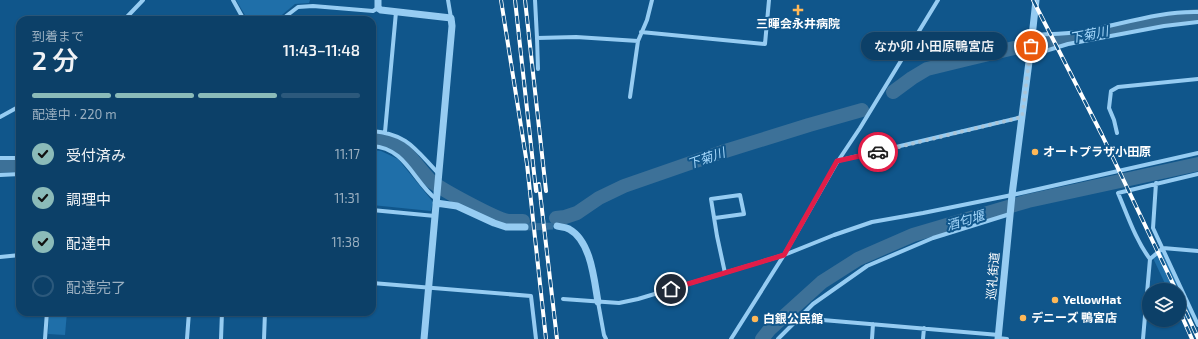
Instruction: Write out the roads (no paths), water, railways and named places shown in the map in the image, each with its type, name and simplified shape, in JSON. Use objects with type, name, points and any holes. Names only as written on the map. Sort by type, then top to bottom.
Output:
[{"type":"street","points":[[128,16],[143,0]]},
{"type":"street","points":[[233,0],[240,16]]},
{"type":"street","points":[[378,0],[378,8]]},
{"type":"street","points":[[424,339],[452,26],[448,0]]},
{"type":"street","points":[[535,0],[538,69]]},
{"type":"street","points":[[630,97],[638,41],[647,20],[652,0]]},
{"type":"street","points":[[641,32],[765,44],[769,0]]},
{"type":"street","points":[[731,339],[784,255],[837,161],[860,128],[938,0]]},
{"type":"street","points":[[1012,195],[1032,44],[1036,0]]},
{"type":"street","points":[[286,16],[298,7],[313,6],[373,11],[378,8]]},
{"type":"street","points":[[378,8],[381,10],[451,18]]},
{"type":"street","points":[[385,132],[396,12]]},
{"type":"street","points":[[1032,44],[1084,31],[1175,12],[1198,12]]},
{"type":"street","points":[[1032,44],[1042,52],[1068,44],[1164,26],[1198,22]]},
{"type":"street","points":[[537,38],[576,37],[638,41]]},
{"type":"street","points":[[1117,133],[1109,108],[1111,91],[1118,87],[1198,79]]},
{"type":"street","points":[[0,117],[16,108]]},
{"type":"street","points":[[837,161],[1022,117]]},
{"type":"street","points":[[376,131],[385,132],[401,137],[412,145],[439,175]]},
{"type":"street","points":[[376,147],[386,149],[401,159],[429,193],[436,199],[457,206],[500,225],[525,227]]},
{"type":"street","points":[[563,299],[619,302],[638,299],[784,255],[872,222],[923,214],[1012,195],[1198,152]]},
{"type":"street","points":[[0,158],[16,158]]},
{"type":"street","points":[[0,175],[16,174]]},
{"type":"street","points":[[1143,339],[1150,259],[1146,254],[1118,193],[1198,174]]},
{"type":"street","points":[[1156,183],[1153,228],[1198,325]]},
{"type":"street","points":[[715,218],[744,214],[740,195],[711,198],[725,273]]},
{"type":"street","name":"巡礼街道","points":[[999,337],[1012,195]]},
{"type":"street","points":[[376,210],[435,216]]},
{"type":"street","points":[[778,339],[813,304],[867,266],[933,238],[1010,214]]},
{"type":"street","points":[[556,226],[568,228],[578,236],[585,247],[591,265],[606,339]]},
{"type":"street","points":[[1150,259],[1163,248],[1198,251]]},
{"type":"street","points":[[0,257],[16,255]]},
{"type":"street","points":[[376,284],[531,296],[536,339]]},
{"type":"street","points":[[45,339],[47,316]]},
{"type":"street","points":[[187,339],[189,316]]},
{"type":"street","points":[[221,339],[222,316]]},
{"type":"street","points":[[264,339],[265,316]]},
{"type":"street","points":[[800,318],[924,328],[1008,339]]},
{"type":"street","points":[[872,339],[873,324]]},
{"type":"street","points":[[923,339],[924,328]]},
{"type":"waterway","name":"下菊川","points":[[893,92],[927,69],[1018,47],[1063,40],[1169,19],[1198,16]]},
{"type":"waterway","name":"下菊川","points":[[556,218],[577,213],[599,198],[624,186],[722,152],[862,110]]},
{"type":"waterway","name":"下菊川","points":[[376,140],[393,144],[406,152],[430,180],[444,190],[502,219],[508,221],[523,221]]},
{"type":"waterway","name":"酒匂堰","points":[[762,339],[770,329],[822,282],[858,259],[913,235],[1028,201],[1198,164]]},
{"type":"waterway","name":"下菊川","points":[[0,166],[16,165]]},
{"type":"tunnel","points":[[525,227],[557,226]]},
{"type":"railway","points":[[501,0],[527,164],[546,339]]},
{"type":"railway","points":[[515,0],[536,191]]},
{"type":"railway","points":[[525,0],[546,191]]},
{"type":"railway","points":[[1033,0],[1102,135],[1173,283]]},
{"type":"railway","points":[[539,184],[557,339]]},
{"type":"railway","points":[[1186,312],[1198,338]]},
{"type":"railway","points":[[1186,326],[1192,339]]},
{"type":"place","name":"三暉会永井病院","points":[[798,10]]},
{"type":"place","name":"なか卯 小田原鴨宮店","points":[[1031,46]]},
{"type":"place","name":"オートプラザ小田原","points":[[1035,152]]},
{"type":"place","name":"YellowHat","points":[[1055,300]]},
{"type":"place","name":"デニーズ 鴨宮店","points":[[1023,318]]},
{"type":"place","name":"白銀公民館","points":[[755,319]]}]
